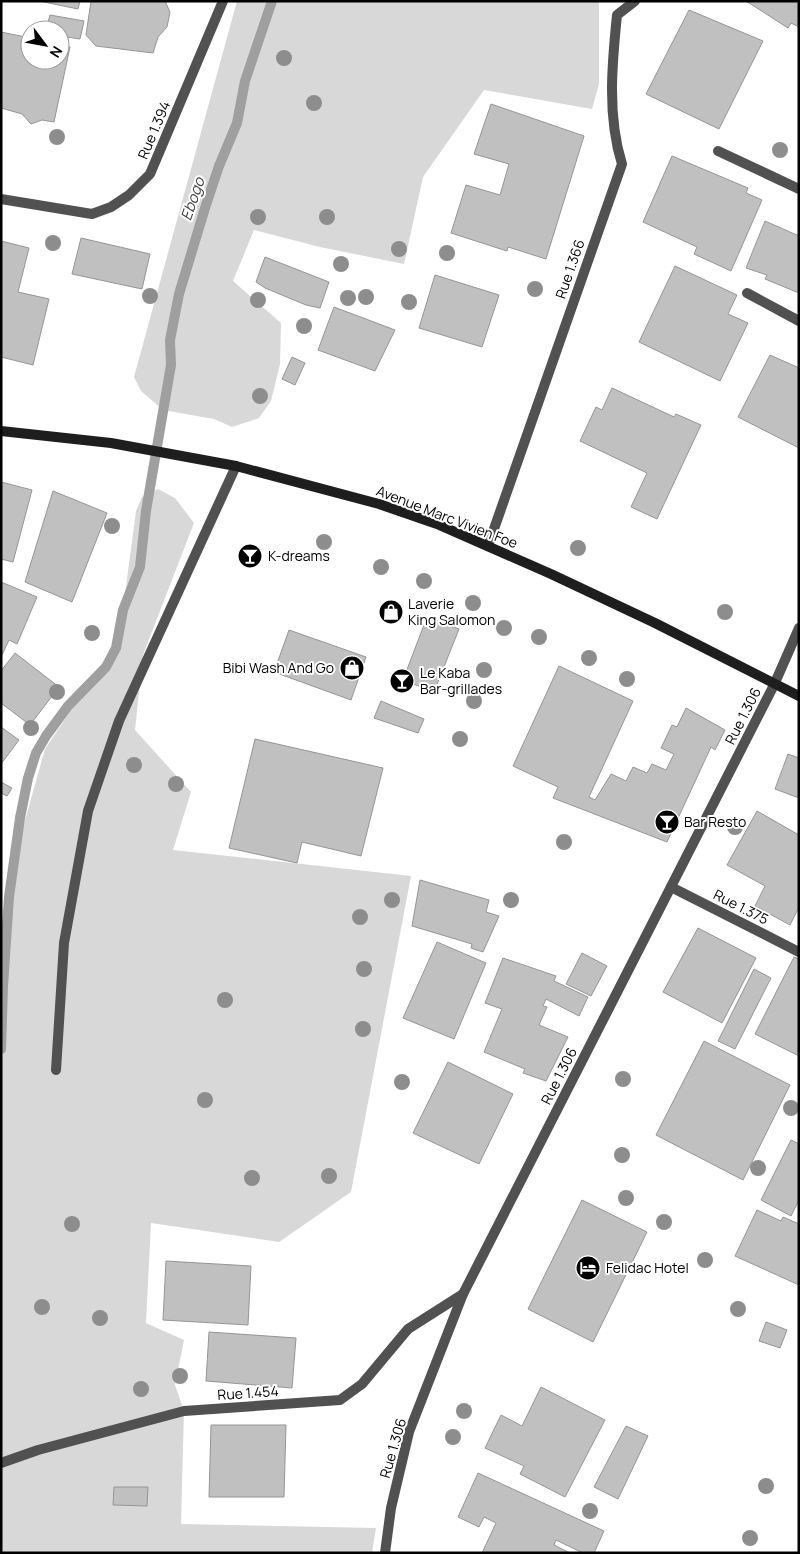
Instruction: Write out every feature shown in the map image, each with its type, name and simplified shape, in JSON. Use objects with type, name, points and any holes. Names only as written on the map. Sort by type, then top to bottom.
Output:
[{"type":"main road","name":"Avenue Marc Vivien Foe","points":[[1,432],[111,443],[236,466],[379,504],[437,524],[488,546],[655,623],[799,696]]},
{"type":"street","name":"Rue 1.394","points":[[1,199],[92,214],[111,207],[129,195],[150,174],[223,1]]},
{"type":"street","name":"Rue 1.366","points":[[488,546],[622,164],[615,142],[612,70],[617,15],[635,1]]},
{"type":"street","points":[[718,151],[799,189]]},
{"type":"street","points":[[747,293],[799,321]]},
{"type":"street","points":[[56,1070],[64,943],[88,811],[119,721],[236,466]]},
{"type":"street","name":"Rue 1.306","points":[[384,1553],[391,1508],[409,1432],[463,1294],[774,685],[799,628]]},
{"type":"street","name":"Rue 1.375","points":[[671,887],[799,952]]},
{"type":"street","name":"Rue 1.454","points":[[1,1463],[38,1450],[184,1411],[340,1400],[362,1384],[408,1329],[463,1294]]},
{"type":"shaded area","points":[[237,1],[597,1],[599,2],[599,84],[592,109],[484,90],[423,177],[404,264],[320,247],[254,230],[233,281],[281,323],[280,364],[271,401],[259,418],[232,427],[214,419],[163,410],[141,391],[134,377]]},
{"type":"shaded area","points":[[158,489],[175,498],[194,523],[143,655],[135,730],[191,792],[173,850],[411,876],[351,1192],[279,1242],[151,1223],[146,1323],[184,1340],[175,1385],[184,1411],[181,1524],[376,1528],[372,1553],[1,1553],[1,933],[6,888],[45,749],[119,639],[136,511],[142,497]]},
{"type":"building","points":[[39,1],[80,1],[78,9]]},
{"type":"building","points":[[91,1],[165,1],[170,12],[167,27],[158,37],[153,53],[96,46],[86,35]]},
{"type":"building","points":[[746,1],[799,1],[799,27],[791,23],[788,28]]},
{"type":"building","points":[[689,10],[763,41],[719,129],[646,94]]},
{"type":"building","points":[[50,15],[84,21],[80,39],[70,38],[70,20],[49,20]]},
{"type":"building","points":[[1,32],[20,36],[20,70],[65,70],[54,122],[42,120],[31,124],[22,114],[1,108]]},
{"type":"building","points":[[491,104],[584,136],[546,259],[508,247],[507,251],[451,233],[466,185],[500,195],[509,164],[474,154]]},
{"type":"building","points":[[672,156],[748,188],[746,193],[762,200],[731,271],[694,254],[697,247],[643,222]]},
{"type":"building","points":[[765,221],[799,236],[799,293],[765,279],[767,275],[746,268]]},
{"type":"building","points":[[81,238],[150,254],[142,289],[72,274]]},
{"type":"building","points":[[1,241],[29,248],[18,292],[49,299],[33,365],[1,357]]},
{"type":"building","points":[[265,257],[329,282],[320,308],[306,305],[265,288],[256,282]]},
{"type":"building","points":[[675,266],[737,295],[728,314],[748,323],[720,381],[639,342]]},
{"type":"building","points":[[435,275],[499,295],[482,347],[419,328]]},
{"type":"building","points":[[334,307],[395,330],[375,371],[318,350]]},
{"type":"building","points":[[770,355],[799,368],[799,448],[738,417]]},
{"type":"building","points":[[292,357],[305,363],[295,385],[282,379]]},
{"type":"building","points":[[612,388],[674,417],[676,414],[701,425],[657,519],[631,507],[647,473],[580,441],[596,407],[602,410]]},
{"type":"building","points":[[1,482],[32,490],[13,562],[1,559]]},
{"type":"building","points":[[53,491],[107,513],[72,602],[25,582]]},
{"type":"building","points":[[1,582],[37,597],[17,644],[9,640],[1,657]]},
{"type":"building","points":[[427,617],[459,629],[434,692],[403,680]]},
{"type":"building","points":[[289,630],[366,657],[351,700],[274,672]]},
{"type":"building","points":[[15,653],[59,687],[30,725],[1,703],[1,671]]},
{"type":"building","points":[[559,666],[633,701],[589,797],[595,800],[611,774],[626,781],[633,767],[647,773],[652,764],[666,770],[674,754],[661,748],[672,725],[677,727],[686,708],[725,730],[715,750],[711,747],[667,842],[553,798],[558,787],[513,766]]},
{"type":"building","points":[[381,701],[424,719],[418,733],[374,718]]},
{"type":"building","points":[[1,727],[19,740],[1,764]]},
{"type":"building","points":[[255,739],[383,768],[361,856],[302,842],[297,863],[229,848]]},
{"type":"building","points":[[788,754],[799,758],[799,798],[775,789]]},
{"type":"building","points":[[1,782],[12,788],[7,796],[1,793]]},
{"type":"building","points":[[757,811],[799,835],[799,907],[790,925],[755,906],[765,886],[727,865]]},
{"type":"building","points":[[420,880],[489,900],[486,912],[499,916],[483,952],[471,948],[472,944],[412,926]]},
{"type":"building","points":[[698,928],[756,958],[722,1023],[663,992]]},
{"type":"building","points":[[437,942],[486,963],[454,1039],[403,1018]]},
{"type":"building","points":[[582,953],[607,966],[591,996],[566,984]]},
{"type":"building","points":[[794,957],[799,959],[799,1056],[755,1034]]},
{"type":"building","points":[[503,958],[556,976],[554,981],[588,997],[579,1016],[546,999],[543,1006],[547,1007],[539,1025],[568,1037],[546,1081],[523,1073],[525,1069],[484,1052],[502,1009],[485,1003]]},
{"type":"building","points":[[754,969],[771,978],[735,1049],[718,1041]]},
{"type":"building","points":[[704,1041],[790,1085],[743,1180],[656,1135]]},
{"type":"building","points":[[448,1062],[513,1094],[479,1164],[413,1133]]},
{"type":"building","points":[[791,1140],[799,1144],[799,1200],[791,1216],[761,1200]]},
{"type":"building","points":[[582,1200],[647,1232],[593,1342],[528,1309]]},
{"type":"building","points":[[757,1210],[781,1221],[783,1217],[799,1224],[799,1285],[735,1256]]},
{"type":"building","points":[[166,1261],[251,1266],[248,1325],[163,1320]]},
{"type":"building","points":[[766,1322],[787,1330],[780,1348],[759,1341]]},
{"type":"building","points":[[209,1332],[296,1338],[292,1388],[206,1381]]},
{"type":"building","points":[[541,1387],[605,1420],[565,1497],[520,1474],[524,1466],[485,1448],[501,1415],[522,1426]]},
{"type":"building","points":[[211,1425],[286,1425],[284,1497],[209,1497]]},
{"type":"building","points":[[626,1426],[648,1436],[618,1499],[594,1487]]},
{"type":"building","points":[[478,1473],[604,1531],[594,1553],[583,1553],[556,1540],[554,1545],[570,1553],[482,1553],[496,1523],[484,1517],[479,1527],[458,1517]]},
{"type":"building","points":[[114,1487],[148,1487],[147,1506],[113,1505]]},
{"type":"waterway","name":"Ebogo","points":[[1,1049],[9,897],[20,818],[28,778],[36,753],[46,736],[68,706],[106,667],[116,648],[123,610],[140,567],[146,511],[171,365],[170,340],[179,294],[219,166],[237,123],[245,81],[272,1]]},
{"type":"place","name":"K-dreams","points":[[250,556]]},
{"type":"place","name":"Laverie King Salomon","points":[[391,612]]},
{"type":"place","name":"Bibi Wash And Go","points":[[352,668]]},
{"type":"place","name":"Le Kaba Bar-grillades","points":[[402,681]]},
{"type":"place","name":"Bar Resto","points":[[667,822]]},
{"type":"place","name":"Felidac Hotel","points":[[588,1268]]}]
